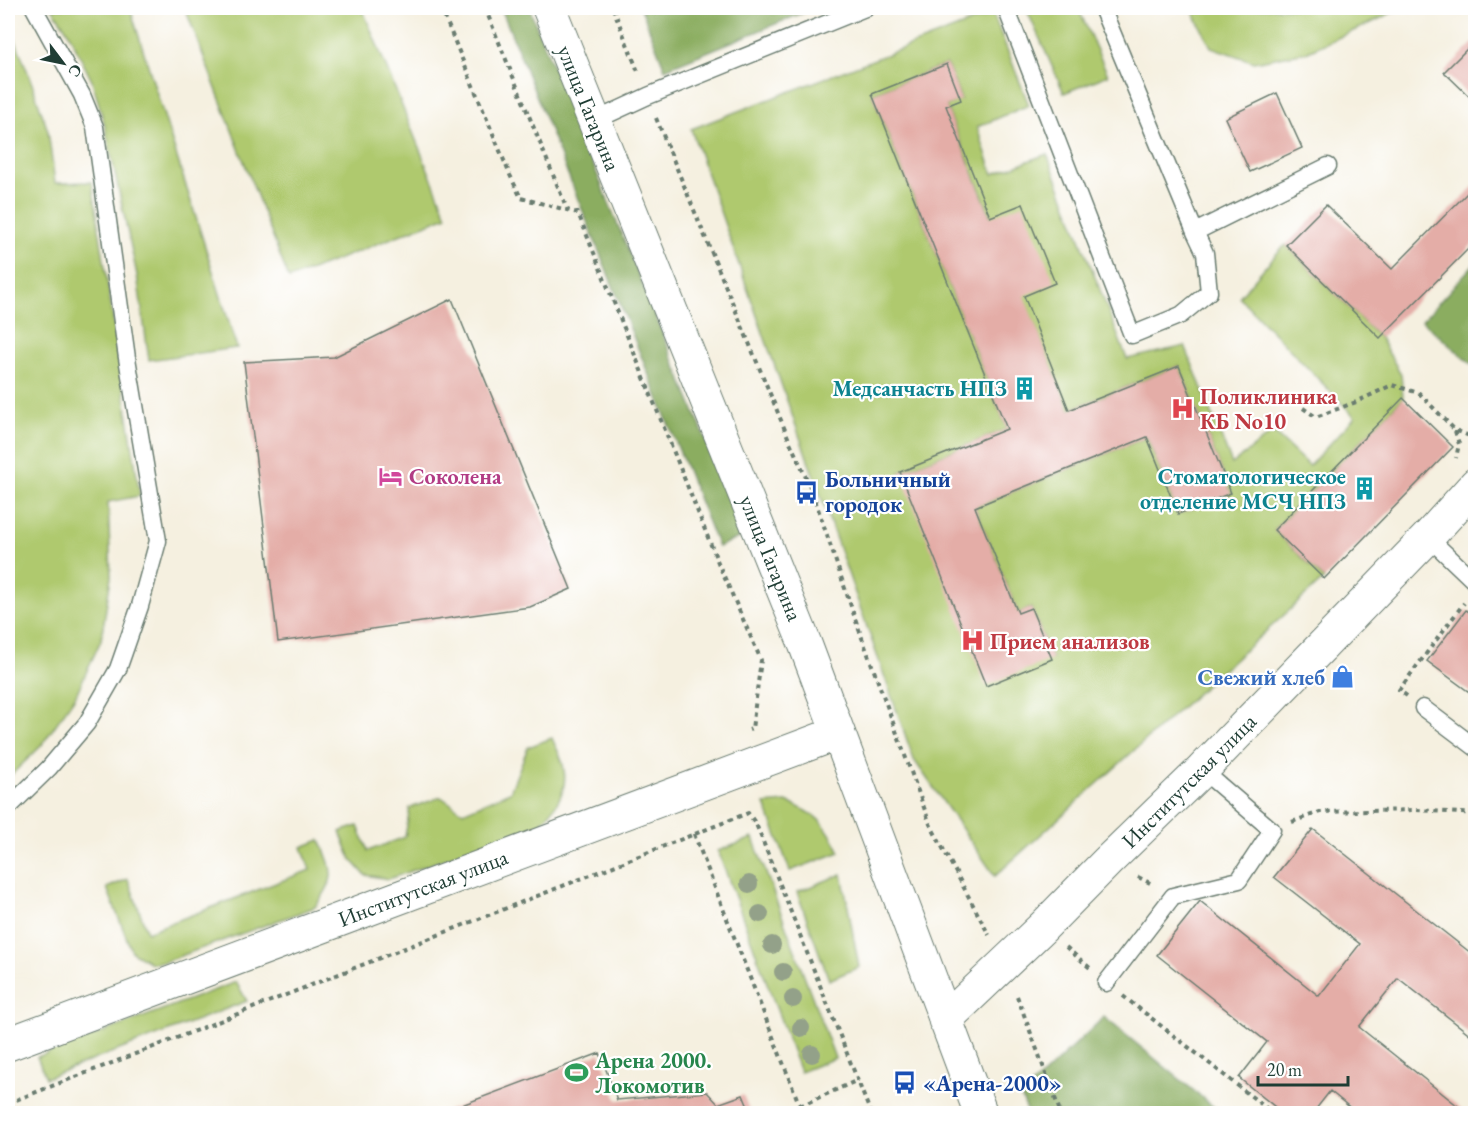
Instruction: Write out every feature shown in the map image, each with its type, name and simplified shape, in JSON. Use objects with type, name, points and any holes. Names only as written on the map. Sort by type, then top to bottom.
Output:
[{"type":"street","name":"улица Гагарина","points":[[549,8],[801,633],[978,1111]]},
{"type":"street","name":"Институтская улица","points":[[945,1020],[1202,770],[1428,537],[1476,484]]},
{"type":"street","name":"Институтская улица","points":[[8,1044],[838,733]]},
{"type":"lane","points":[[8,808],[49,768],[87,723],[118,669],[140,606],[158,541],[127,358],[95,127],[82,95],[34,8]]},
{"type":"lane","points":[[594,121],[648,96],[865,8]]},
{"type":"lane","points":[[1006,8],[1132,335],[1181,315],[1209,292],[1205,253],[1102,8]]},
{"type":"lane","points":[[1195,232],[1328,165]]},
{"type":"lane","points":[[1428,537],[1472,590]]},
{"type":"lane","points":[[1423,708],[1476,748]]},
{"type":"lane","points":[[1106,982],[1173,896],[1239,880],[1272,830],[1202,770]]},
{"type":"path","points":[[441,8],[521,198],[578,213],[719,565],[761,660],[752,729],[741,733]]},
{"type":"path","points":[[485,8],[567,210]]},
{"type":"path","points":[[613,8],[812,491],[857,624],[930,824],[1005,964],[1061,1113]]},
{"type":"path","points":[[1303,408],[1316,417],[1392,385],[1419,393],[1455,430],[1476,436]]},
{"type":"path","points":[[1423,708],[1399,690],[1472,590]]},
{"type":"path","points":[[1272,830],[1320,812],[1417,810],[1476,813]]},
{"type":"path","points":[[8,1103],[748,813],[756,824],[871,1113]]},
{"type":"path","points":[[694,834],[803,1113]]},
{"type":"path","points":[[1108,861],[1173,896]]},
{"type":"path","points":[[1043,927],[1106,982],[1274,1113]]},
{"type":"path","points":[[800,1106],[858,1080]]},
{"type":"green space","points":[[52,8],[130,8],[237,348],[149,360],[137,275],[104,122],[92,81],[67,30]]},
{"type":"green space","points":[[185,8],[362,8],[447,216],[289,279]]},
{"type":"green space","points":[[501,8],[529,8],[745,535],[718,547]]},
{"type":"green space","points":[[641,8],[815,8],[665,69]]},
{"type":"green space","points":[[1026,8],[1078,8],[1108,75],[1064,93]]},
{"type":"green space","points":[[1191,8],[1401,8],[1306,52],[1254,62],[1211,47]]},
{"type":"green space","points":[[993,14],[1029,105],[977,127],[993,174],[1047,154],[1127,359],[1185,346],[1232,464],[1273,432],[1309,466],[1355,417],[1239,297],[1286,245],[1380,338],[1401,374],[1403,398],[1274,530],[1324,579],[995,876],[914,760],[691,129]],"holes":[[[947,64],[961,99],[946,106],[1069,410],[1179,366],[1231,493],[1178,514],[1147,437],[975,507],[1018,613],[1031,608],[1052,659],[900,472],[1007,429],[872,94]]]},
{"type":"green space","points":[[8,21],[48,131],[55,183],[92,182],[140,496],[108,502],[111,577],[101,640],[75,697],[41,746],[8,778]]},
{"type":"green space","points":[[1475,263],[1475,367],[1422,321]]},
{"type":"green space","points":[[552,738],[563,766],[564,786],[555,807],[539,825],[389,879],[365,875],[351,859],[340,832],[358,826],[368,851],[405,837],[410,808],[441,797],[463,812],[510,792],[528,747]]},
{"type":"green space","points":[[786,802],[806,810],[819,820],[840,852],[790,871],[765,804]]},
{"type":"green space","points":[[753,838],[835,1058],[800,1072],[718,851]]},
{"type":"green space","points":[[320,840],[331,875],[327,889],[315,907],[164,962],[151,963],[132,952],[107,888],[128,879],[147,932],[310,870],[302,847]]},
{"type":"green space","points":[[842,874],[859,967],[829,980],[797,892]]},
{"type":"green space","points":[[236,982],[247,1001],[46,1078],[37,1057]]},
{"type":"green space","points":[[1104,1017],[1221,1113],[1028,1113],[1021,1096]]},
{"type":"building","points":[[1476,40],[1476,103],[1444,72]]},
{"type":"building","name":"Медсанчасть НПЗ","points":[[947,64],[961,100],[946,106],[990,217],[1023,204],[1055,283],[1024,296],[1069,410],[1179,366],[1231,493],[1178,514],[1147,437],[975,507],[1018,613],[1031,608],[1052,659],[986,686],[900,472],[1007,429],[872,94]]},
{"type":"building","points":[[1277,93],[1302,148],[1250,172],[1225,118]]},
{"type":"building","points":[[1476,184],[1476,241],[1380,338],[1286,245],[1326,205],[1392,269]]},
{"type":"building","name":"Соколена","points":[[452,299],[571,589],[530,607],[278,642],[244,362],[334,357]]},
{"type":"building","name":"Стоматологическое отделение МСЧ НПЗ","points":[[1403,398],[1453,447],[1324,579],[1274,530]]},
{"type":"building","points":[[1466,610],[1476,617],[1476,697],[1427,661]]},
{"type":"building","points":[[1313,829],[1476,957],[1476,1039],[1398,978],[1359,1027],[1468,1114],[1358,1114],[1330,1091],[1312,1114],[1284,1114],[1239,1078],[1267,1042],[1157,955],[1200,901],[1319,996],[1360,944],[1274,877]]},
{"type":"building","name":"Арена 2000. Локомотив","points":[[600,1053],[617,1100],[707,1092],[718,1104],[743,1095],[751,1114],[438,1114]]},
{"type":"place","name":"Медсанчасть НПЗ","points":[[1025,388]]},
{"type":"place","name":"Поликлиника КБ No10","points":[[1182,409]]},
{"type":"place","name":"Соколена","points":[[391,476]]},
{"type":"place","name":"Стоматологическое отделение МСЧ НПЗ","points":[[1364,489]]},
{"type":"place","name":"Больничный городок","points":[[807,492]]},
{"type":"place","name":"Прием анализов","points":[[972,641]]},
{"type":"place","name":"Свежий хлеб","points":[[1343,677]]},
{"type":"place","name":"Арена 2000. Локомотив","points":[[577,1073]]},
{"type":"place","name":"«Арена-2000»","points":[[905,1083]]}]
